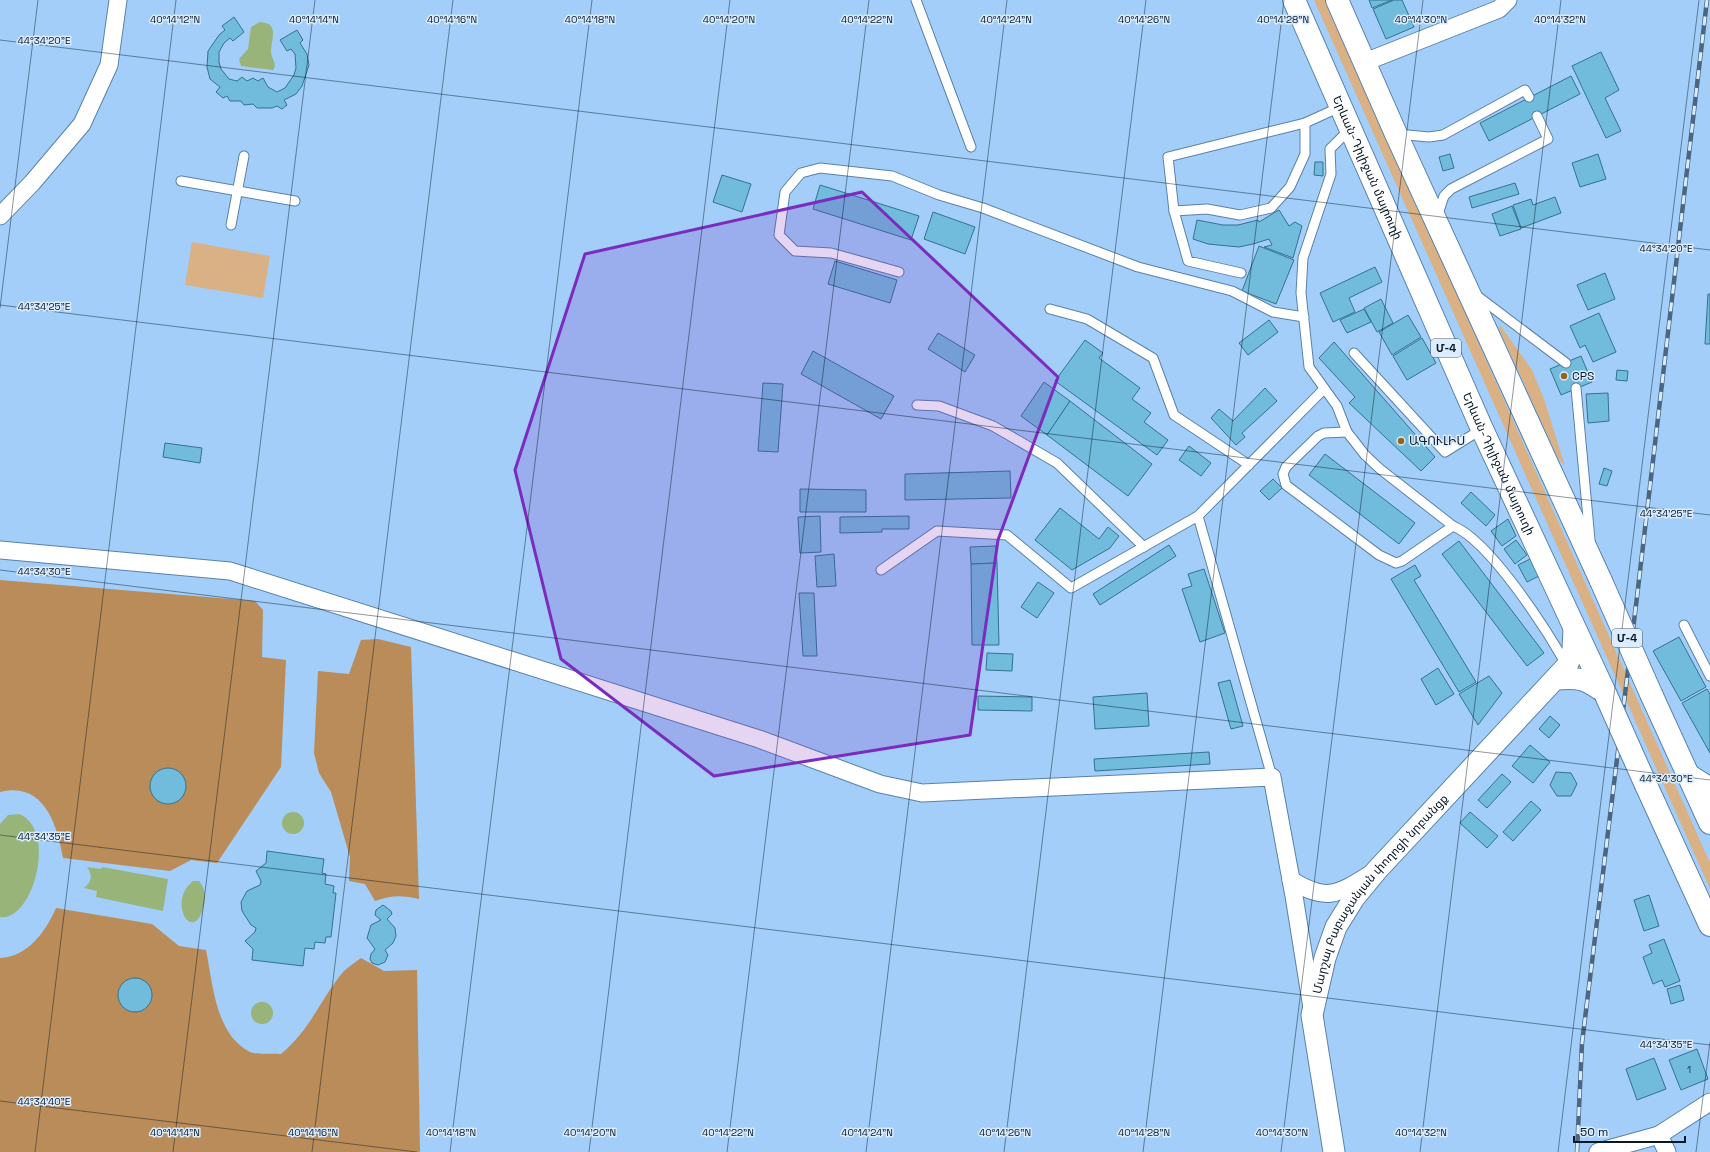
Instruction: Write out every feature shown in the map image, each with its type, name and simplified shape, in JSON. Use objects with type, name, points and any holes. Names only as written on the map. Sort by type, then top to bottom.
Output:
[{"type":"highway","name":"Երևան-Դիլիջան մայրուղի","points":[[1294,0],[1482,429],[1710,925]]},
{"type":"highway","name":"Մ-4","points":[[1337,0],[1396,134],[1597,572],[1710,823]]},
{"type":"street","points":[[0,216],[32,183],[82,124],[108,65],[118,0]]},
{"type":"street","points":[[1365,62],[1499,9],[1508,0]]},
{"type":"street","points":[[0,550],[230,571],[751,736],[880,784],[922,793],[1272,777],[1291,880],[1312,1015]]},
{"type":"street","points":[[1574,628],[1573,650],[1562,672],[1586,680],[1605,694]]},
{"type":"street","name":"Մարշալ Բաբաջանյան փողոցի նրբանցք","points":[[1334,1152],[1312,1015],[1325,958],[1336,927],[1354,898],[1377,870],[1562,672]]},
{"type":"street","points":[[1689,775],[1710,788]]},
{"type":"street","points":[[1291,880],[1309,891],[1320,894],[1337,893],[1354,885],[1377,870]]},
{"type":"street","points":[[1598,1152],[1659,1135],[1710,1102]]},
{"type":"street","points":[[1659,1135],[1667,1152]]},
{"type":"lane","points":[[916,0],[971,147]]},
{"type":"lane","points":[[1396,134],[1429,137],[1443,135],[1526,90],[1529,97]]},
{"type":"lane","points":[[1242,273],[1188,261],[1174,211],[1168,157],[1305,123],[1340,106]]},
{"type":"lane","points":[[1436,221],[1440,204],[1444,196],[1451,189],[1548,139],[1537,116]]},
{"type":"lane","points":[[1174,211],[1207,209],[1240,215],[1271,208],[1290,187],[1305,154],[1305,123]]},
{"type":"lane","points":[[1350,129],[1330,149],[1331,174],[1304,258],[1301,293],[1309,367],[1337,406],[1347,432],[1365,455],[1380,469],[1453,526],[1463,530],[1480,544],[1523,598],[1554,644],[1562,672]]},
{"type":"lane","points":[[231,225],[244,156]]},
{"type":"lane","points":[[899,272],[830,253],[795,251],[779,235],[785,192],[801,173],[820,168],[892,176],[939,195],[982,208],[1138,267],[1232,291],[1273,312],[1304,317]]},
{"type":"lane","points":[[180,181],[295,201]]},
{"type":"lane","points":[[1468,290],[1566,363]]},
{"type":"lane","points":[[1050,309],[1087,318],[1153,358],[1174,415],[1249,465]]},
{"type":"lane","points":[[1354,353],[1445,452],[1482,429]]},
{"type":"lane","points":[[1576,388],[1597,572]]},
{"type":"lane","points":[[881,570],[937,531],[1007,535],[1071,588],[1198,516],[1324,389]]},
{"type":"lane","points":[[917,405],[939,406],[993,426],[1057,463],[1144,547]]},
{"type":"lane","points":[[1347,432],[1324,432],[1318,436],[1286,467],[1283,474],[1286,485],[1379,555],[1396,563],[1402,561],[1453,526]]},
{"type":"lane","points":[[1198,516],[1272,777]]},
{"type":"lane","points":[[1684,625],[1710,676]]},
{"type":"highlighted area","points":[[862,192],[1058,377],[998,540],[970,735],[714,776],[561,659],[515,470],[585,254]]},
{"type":"shaded area","points":[[1314,0],[1326,0],[1710,863],[1710,889]]},
{"type":"shaded area","points":[[260,22],[270,25],[273,32],[271,54],[275,66],[273,70],[241,66],[239,59],[248,49],[251,27]]},
{"type":"shaded area","points":[[192,242],[270,256],[263,298],[185,285]]},
{"type":"shaded area","points":[[1500,325],[1532,370],[1544,399],[1565,466],[1558,458],[1499,329]]},
{"type":"shaded area","points":[[0,580],[255,601],[263,610],[262,657],[286,660],[281,767],[217,863],[191,860],[170,871],[63,858],[57,831],[52,819],[37,799],[27,793],[15,790],[0,792]]},
{"type":"shaded area","points":[[378,639],[411,647],[419,899],[397,896],[375,901],[365,884],[349,881],[350,857],[331,792],[319,773],[314,753],[318,671],[349,674],[361,640]]},
{"type":"shaded area","points":[[293,812],[301,815],[304,823],[301,831],[293,834],[285,831],[282,823],[285,815]]},
{"type":"shaded area","points":[[19,814],[31,823],[37,837],[39,854],[36,873],[31,891],[22,905],[12,915],[0,917],[0,824],[8,815]]},
{"type":"shaded area","points":[[87,867],[101,869],[102,867],[168,879],[163,911],[96,897],[97,891],[84,888],[89,883],[91,878]]},
{"type":"shaded area","points":[[193,881],[199,881],[203,886],[205,895],[204,905],[200,917],[194,922],[189,921],[185,917],[182,909],[182,900],[185,890]]},
{"type":"shaded area","points":[[56,908],[152,924],[179,946],[206,950],[214,992],[223,1021],[229,1033],[238,1044],[253,1053],[281,1054],[301,1034],[328,992],[344,971],[361,958],[384,971],[417,970],[420,1152],[0,1152],[0,958],[10,957],[19,953],[35,941],[47,925]]},
{"type":"shaded area","points":[[262,1002],[270,1005],[273,1013],[270,1021],[262,1024],[254,1021],[251,1013],[254,1005]]},
{"type":"building","points":[[1369,0],[1392,0],[1372,8]]},
{"type":"building","points":[[1394,0],[1402,0],[1414,27],[1386,39],[1373,9]]},
{"type":"building","points":[[234,17],[244,32],[233,41],[230,38],[224,43],[219,52],[221,69],[229,79],[237,81],[242,77],[247,81],[253,78],[258,81],[263,78],[268,87],[277,92],[285,88],[294,75],[296,68],[295,54],[291,49],[287,51],[280,40],[297,30],[303,40],[300,43],[307,54],[309,65],[302,86],[296,94],[284,100],[287,105],[282,109],[277,106],[272,108],[257,108],[253,104],[244,105],[241,101],[230,101],[227,96],[223,98],[216,92],[220,87],[210,79],[207,67],[208,51],[219,35],[225,30],[222,26]]},
{"type":"building","points":[[1601,52],[1619,90],[1605,98],[1621,131],[1606,138],[1572,66]]},
{"type":"building","points":[[1571,76],[1580,94],[1489,141],[1480,123]]},
{"type":"building","points":[[1450,154],[1454,168],[1443,171],[1439,157]]},
{"type":"building","points":[[1598,154],[1606,179],[1580,187],[1572,163]]},
{"type":"building","points":[[1315,162],[1323,162],[1323,176],[1314,175]]},
{"type":"building","points":[[722,175],[751,184],[742,212],[713,202]]},
{"type":"building","points":[[1515,183],[1519,194],[1472,208],[1469,197]]},
{"type":"building","points":[[820,185],[919,216],[911,240],[813,209]]},
{"type":"building","points":[[1555,197],[1561,213],[1521,228],[1513,205],[1531,199],[1533,205]]},
{"type":"building","points":[[1512,206],[1521,229],[1500,236],[1492,214]]},
{"type":"building","points":[[1279,210],[1289,226],[1295,222],[1302,226],[1293,258],[1264,247],[1272,245],[1269,239],[1239,247],[1208,244],[1193,239],[1197,220],[1223,225],[1238,225],[1258,220],[1259,222]]},
{"type":"building","points":[[933,212],[975,227],[965,254],[924,239]]},
{"type":"building","points":[[1259,246],[1294,260],[1276,304],[1242,291]]},
{"type":"building","points":[[835,261],[897,280],[890,303],[828,284]]},
{"type":"building","points":[[1375,267],[1382,282],[1349,298],[1355,312],[1333,322],[1320,293]]},
{"type":"building","points":[[1605,273],[1615,299],[1588,310],[1577,285]]},
{"type":"building","points":[[1708,294],[1710,294],[1710,344],[1705,344]]},
{"type":"building","points":[[1381,299],[1393,323],[1377,332],[1364,308]]},
{"type":"building","points":[[1364,309],[1371,322],[1347,333],[1340,320]]},
{"type":"building","points":[[1599,313],[1616,352],[1593,362],[1585,345],[1580,348],[1570,326]]},
{"type":"building","points":[[1408,315],[1421,337],[1392,355],[1379,332]]},
{"type":"building","points":[[1269,320],[1278,332],[1248,355],[1239,343]]},
{"type":"building","points":[[938,333],[975,355],[965,372],[928,349]]},
{"type":"building","points":[[1422,338],[1436,363],[1407,380],[1393,356]]},
{"type":"building","points":[[1085,340],[1103,353],[1099,358],[1140,388],[1132,399],[1151,413],[1144,422],[1168,440],[1157,455],[1055,381]]},
{"type":"building","points":[[1334,342],[1435,457],[1421,471],[1349,403],[1355,397],[1319,358]]},
{"type":"building","points":[[813,351],[894,396],[881,419],[801,374]]},
{"type":"building","points":[[1581,356],[1592,382],[1561,395],[1550,369]]},
{"type":"building","points":[[1617,370],[1628,371],[1627,381],[1616,380]]},
{"type":"building","points":[[1044,382],[1070,401],[1047,435],[1021,416]]},
{"type":"building","points":[[763,383],[783,384],[778,452],[758,451]]},
{"type":"building","points":[[1265,388],[1277,401],[1242,433],[1245,437],[1236,445],[1211,418],[1219,409],[1233,421]]},
{"type":"building","points":[[1608,393],[1609,421],[1588,423],[1586,394]]},
{"type":"building","points":[[1070,401],[1152,464],[1128,496],[1047,435]]},
{"type":"building","points":[[165,443],[202,448],[200,463],[163,457]]},
{"type":"building","points":[[1189,446],[1211,463],[1201,476],[1179,460]]},
{"type":"building","points":[[1325,454],[1415,523],[1399,544],[1309,475]]},
{"type":"building","points":[[1604,468],[1612,471],[1607,486],[1599,484]]},
{"type":"building","points":[[1010,471],[1011,498],[905,500],[905,474]]},
{"type":"building","points":[[1273,479],[1282,488],[1269,500],[1260,491]]},
{"type":"building","points":[[800,489],[866,490],[866,512],[800,512]]},
{"type":"building","points":[[1471,492],[1495,515],[1486,526],[1461,503]]},
{"type":"building","points":[[1060,508],[1099,539],[1108,527],[1119,536],[1110,548],[1072,570],[1035,540]]},
{"type":"building","points":[[820,516],[821,552],[800,553],[798,517]]},
{"type":"building","points":[[909,516],[909,529],[882,529],[882,532],[840,533],[840,517]]},
{"type":"building","points":[[1508,519],[1516,536],[1502,546],[1491,531]]},
{"type":"building","points":[[1516,540],[1527,555],[1515,564],[1504,549]]},
{"type":"building","points":[[1459,541],[1544,653],[1527,666],[1442,554]]},
{"type":"building","points":[[1169,545],[1176,556],[1100,605],[1093,594]]},
{"type":"building","points":[[996,546],[997,563],[971,564],[970,547]]},
{"type":"building","points":[[834,554],[836,586],[817,587],[815,556]]},
{"type":"building","points":[[1530,559],[1539,576],[1527,582],[1518,565]]},
{"type":"building","points":[[997,563],[999,645],[972,645],[971,564]]},
{"type":"building","points":[[1415,565],[1421,576],[1414,580],[1476,682],[1459,692],[1391,579]]},
{"type":"building","points":[[1204,569],[1225,633],[1200,642],[1182,589],[1192,586],[1188,574]]},
{"type":"building","points":[[1038,582],[1054,593],[1037,618],[1021,607]]},
{"type":"building","points":[[799,593],[814,593],[817,656],[803,656]]},
{"type":"building","points":[[1679,637],[1706,687],[1681,701],[1653,651]]},
{"type":"building","points":[[987,653],[1013,654],[1012,671],[986,670]]},
{"type":"building","points":[[1438,668],[1454,694],[1436,705],[1421,679]]},
{"type":"building","points":[[1489,676],[1502,693],[1478,725],[1459,694]]},
{"type":"building","points":[[1230,680],[1243,726],[1231,729],[1218,683]]},
{"type":"building","points":[[1707,689],[1710,694],[1710,753],[1682,703]]},
{"type":"building","points":[[1147,693],[1149,726],[1095,729],[1093,697]]},
{"type":"building","points":[[978,696],[1032,697],[1032,711],[978,710]]},
{"type":"building","points":[[1550,716],[1560,725],[1549,738],[1539,729]]},
{"type":"building","points":[[1530,745],[1550,762],[1533,783],[1512,766]]},
{"type":"building","points":[[1209,752],[1210,764],[1095,771],[1094,759]]},
{"type":"building","points":[[168,768],[181,773],[186,786],[181,799],[168,804],[155,799],[150,786],[155,773]]},
{"type":"building","points":[[1556,772],[1571,773],[1577,784],[1571,796],[1557,796],[1550,785]]},
{"type":"building","points":[[1502,774],[1511,782],[1487,808],[1478,800]]},
{"type":"building","points":[[1531,801],[1541,810],[1513,841],[1503,832]]},
{"type":"building","points":[[1470,812],[1498,836],[1487,848],[1460,823]]},
{"type":"building","points":[[267,851],[324,859],[322,873],[326,874],[325,884],[334,886],[333,893],[336,893],[331,937],[326,937],[325,943],[315,942],[314,949],[305,948],[303,966],[252,960],[253,949],[245,941],[255,932],[256,928],[251,925],[242,911],[241,902],[247,891],[260,885],[261,881],[256,871],[266,863]]},
{"type":"building","points":[[1649,895],[1659,926],[1644,931],[1634,900]]},
{"type":"building","points":[[383,905],[391,911],[392,914],[387,919],[395,928],[396,936],[393,943],[385,950],[388,955],[385,962],[378,965],[372,963],[370,959],[371,954],[375,949],[367,938],[371,925],[381,920],[375,915],[376,910]]},
{"type":"building","points":[[1664,939],[1680,981],[1665,987],[1662,980],[1653,984],[1643,957],[1652,953],[1649,945]]},
{"type":"building","points":[[132,978],[138,978],[147,983],[151,989],[151,1001],[147,1007],[138,1012],[132,1012],[123,1007],[118,998],[118,992],[123,983]]},
{"type":"building","points":[[1680,985],[1684,1000],[1671,1004],[1667,989]]},
{"type":"building","points":[[1697,1049],[1708,1079],[1681,1090],[1669,1060]]},
{"type":"building","points":[[1654,1058],[1666,1089],[1637,1100],[1626,1069]]},
{"type":"railway","points":[[1577,1152],[1582,1043],[1637,597],[1707,0]]},
{"type":"place","name":"CPS","points":[[1564,376]]},
{"type":"place","name":"ԱԳՈՒԼԻՍ","points":[[1401,441]]}]
